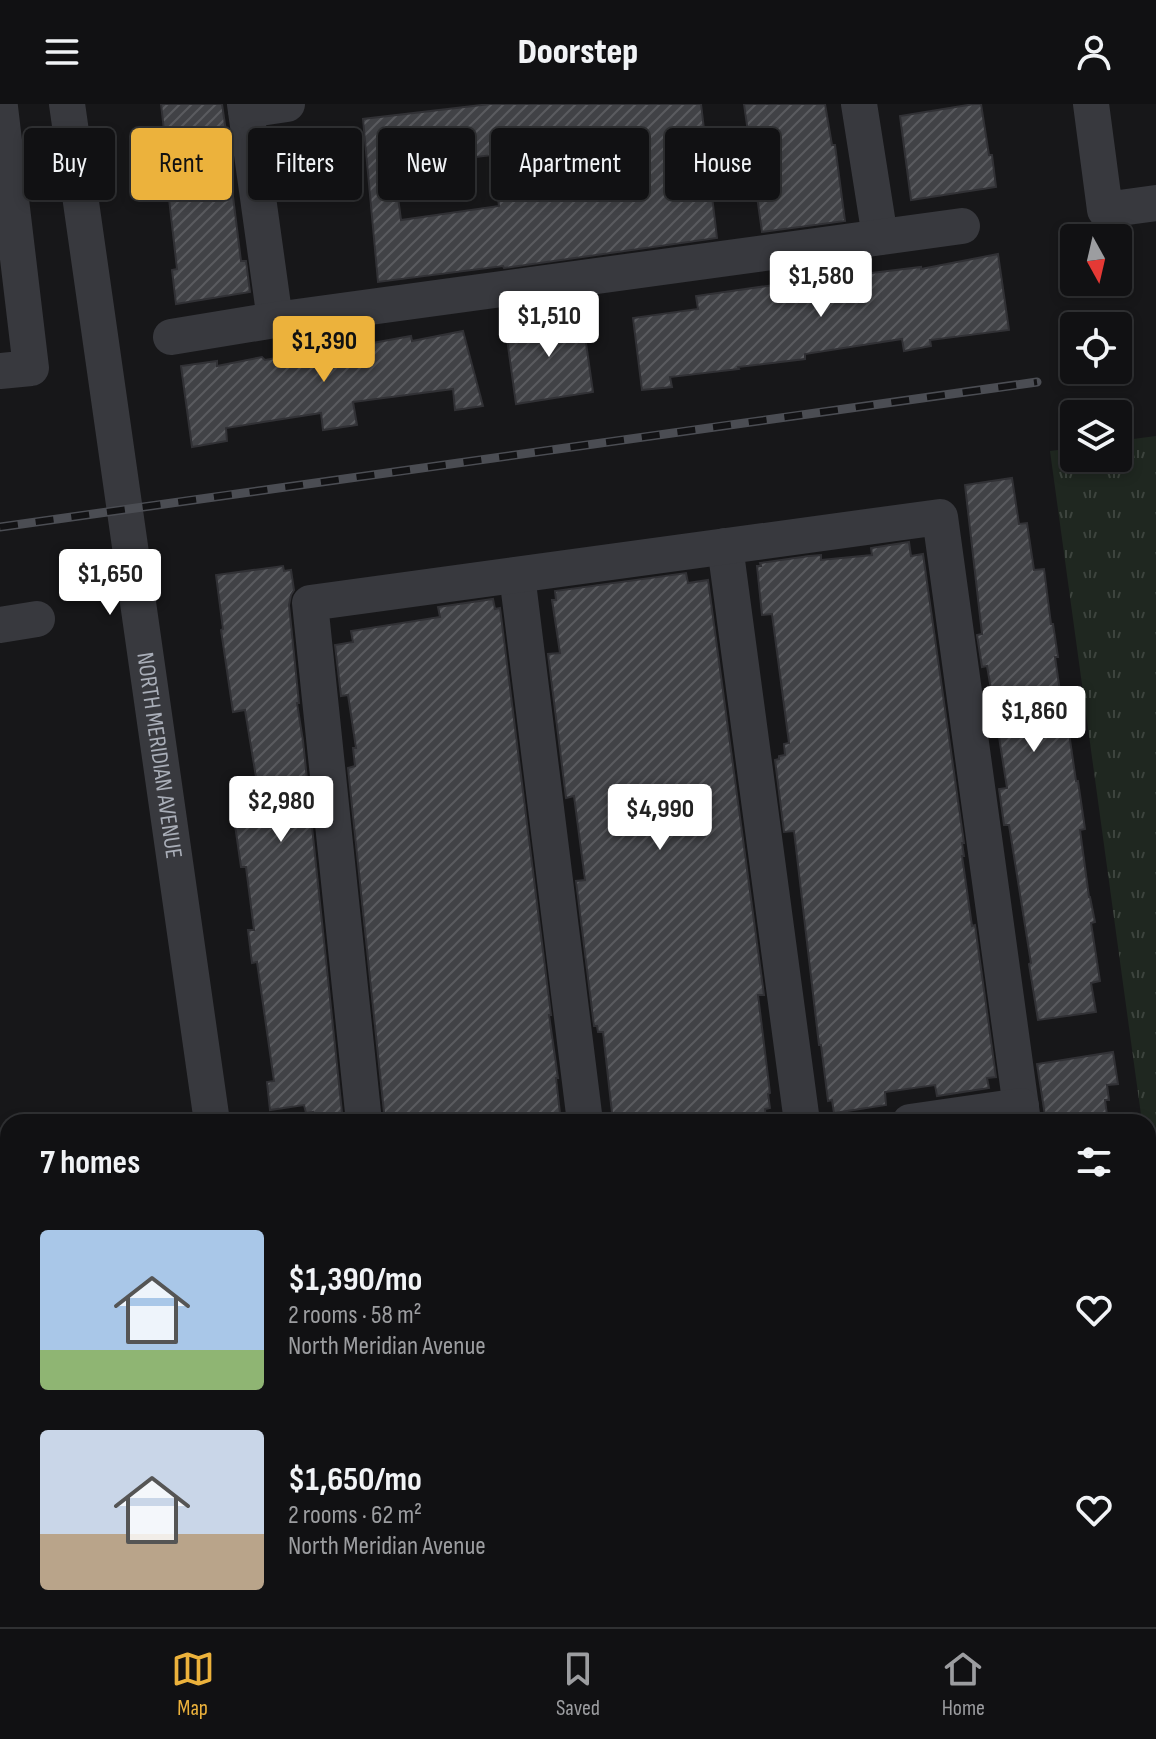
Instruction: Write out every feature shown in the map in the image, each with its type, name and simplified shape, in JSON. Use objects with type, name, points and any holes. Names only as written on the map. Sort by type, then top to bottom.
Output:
[{"type":"street","name":"NORTH MERIDIAN AVENUE","points":[[67,104],[211,1114]]},
{"type":"street","points":[[275,320],[245,107],[287,104]]},
{"type":"street","points":[[859,104],[880,237]]},
{"type":"street","points":[[1091,104],[1105,210],[1156,203]]},
{"type":"street","points":[[0,107],[31,368],[0,371]]},
{"type":"street","points":[[171,337],[962,226]]},
{"type":"street","points":[[363,1114],[310,603],[940,517],[1022,1114]]},
{"type":"street","points":[[725,546],[801,1114]]},
{"type":"street","points":[[517,575],[584,1114]]},
{"type":"street","points":[[0,625],[37,619]]},
{"type":"green space","points":[[1156,436],[1156,1114],[1141,1114],[1050,451],[1060,450],[1060,472],[1132,472],[1132,439]]},
{"type":"building","points":[[161,104],[222,104],[226,128],[164,128]]},
{"type":"building","points":[[490,104],[701,104],[704,128],[665,128],[665,200],[712,200],[717,238],[378,282],[363,119]]},
{"type":"building","points":[[744,104],[825,104],[832,145],[835,145],[845,221],[762,232],[758,200],[780,200],[780,128],[747,128]]},
{"type":"building","points":[[981,104],[996,187],[911,200],[900,116]]},
{"type":"building","points":[[232,188],[241,261],[246,261],[250,292],[176,304],[172,270],[177,269],[169,200],[232,200]]},
{"type":"building","points":[[998,254],[1009,330],[930,340],[931,346],[904,351],[902,339],[805,354],[805,359],[670,377],[672,387],[642,390],[633,318],[698,309],[696,296],[921,269]]},
{"type":"building","points":[[582,315],[593,392],[516,404],[505,324]]},
{"type":"building","points":[[463,331],[483,406],[455,410],[453,389],[353,402],[357,425],[323,430],[321,413],[226,428],[227,441],[192,447],[181,366],[217,361],[217,366],[411,336],[412,341]]},
{"type":"building","points":[[1012,478],[1019,524],[1027,523],[1034,570],[1044,569],[1065,726],[1068,726],[1085,829],[1080,830],[1095,922],[1091,923],[1100,981],[1091,983],[1096,1012],[1038,1020],[1009,825],[1004,825],[999,789],[1007,788],[996,718],[987,666],[982,667],[977,635],[982,634],[965,485]]},
{"type":"building","points":[[909,542],[911,556],[923,554],[964,843],[962,856],[996,1077],[987,1078],[989,1088],[937,1096],[935,1085],[885,1092],[886,1105],[834,1113],[832,1100],[828,1101],[819,1045],[794,831],[784,832],[775,760],[785,755],[784,744],[789,743],[772,614],[762,615],[757,566],[809,556],[821,555],[821,560],[872,555],[871,548]]},
{"type":"building","points":[[283,566],[284,571],[291,570],[294,590],[289,605],[297,703],[342,1114],[306,1113],[304,1105],[270,1110],[267,1082],[274,1081],[257,962],[252,963],[248,930],[254,930],[246,867],[241,867],[235,825],[252,823],[244,779],[256,777],[245,710],[233,712],[216,575]]},
{"type":"building","points":[[686,573],[688,583],[708,580],[764,995],[758,995],[770,1093],[770,1108],[765,1109],[765,1114],[612,1114],[603,1032],[598,1032],[597,1026],[594,1026],[576,881],[585,880],[574,796],[566,798],[548,654],[560,653],[552,600],[556,600],[555,591]]},
{"type":"building","points":[[493,599],[495,609],[500,608],[551,1015],[560,1114],[384,1114],[348,768],[355,766],[353,748],[356,748],[348,695],[341,696],[335,645],[353,642],[351,631],[440,617],[438,607]]},
{"type":"building","points":[[1113,1052],[1118,1084],[1107,1085],[1107,1114],[1045,1114],[1037,1064]]},
{"type":"railway","points":[[0,527],[1037,382]]}]
